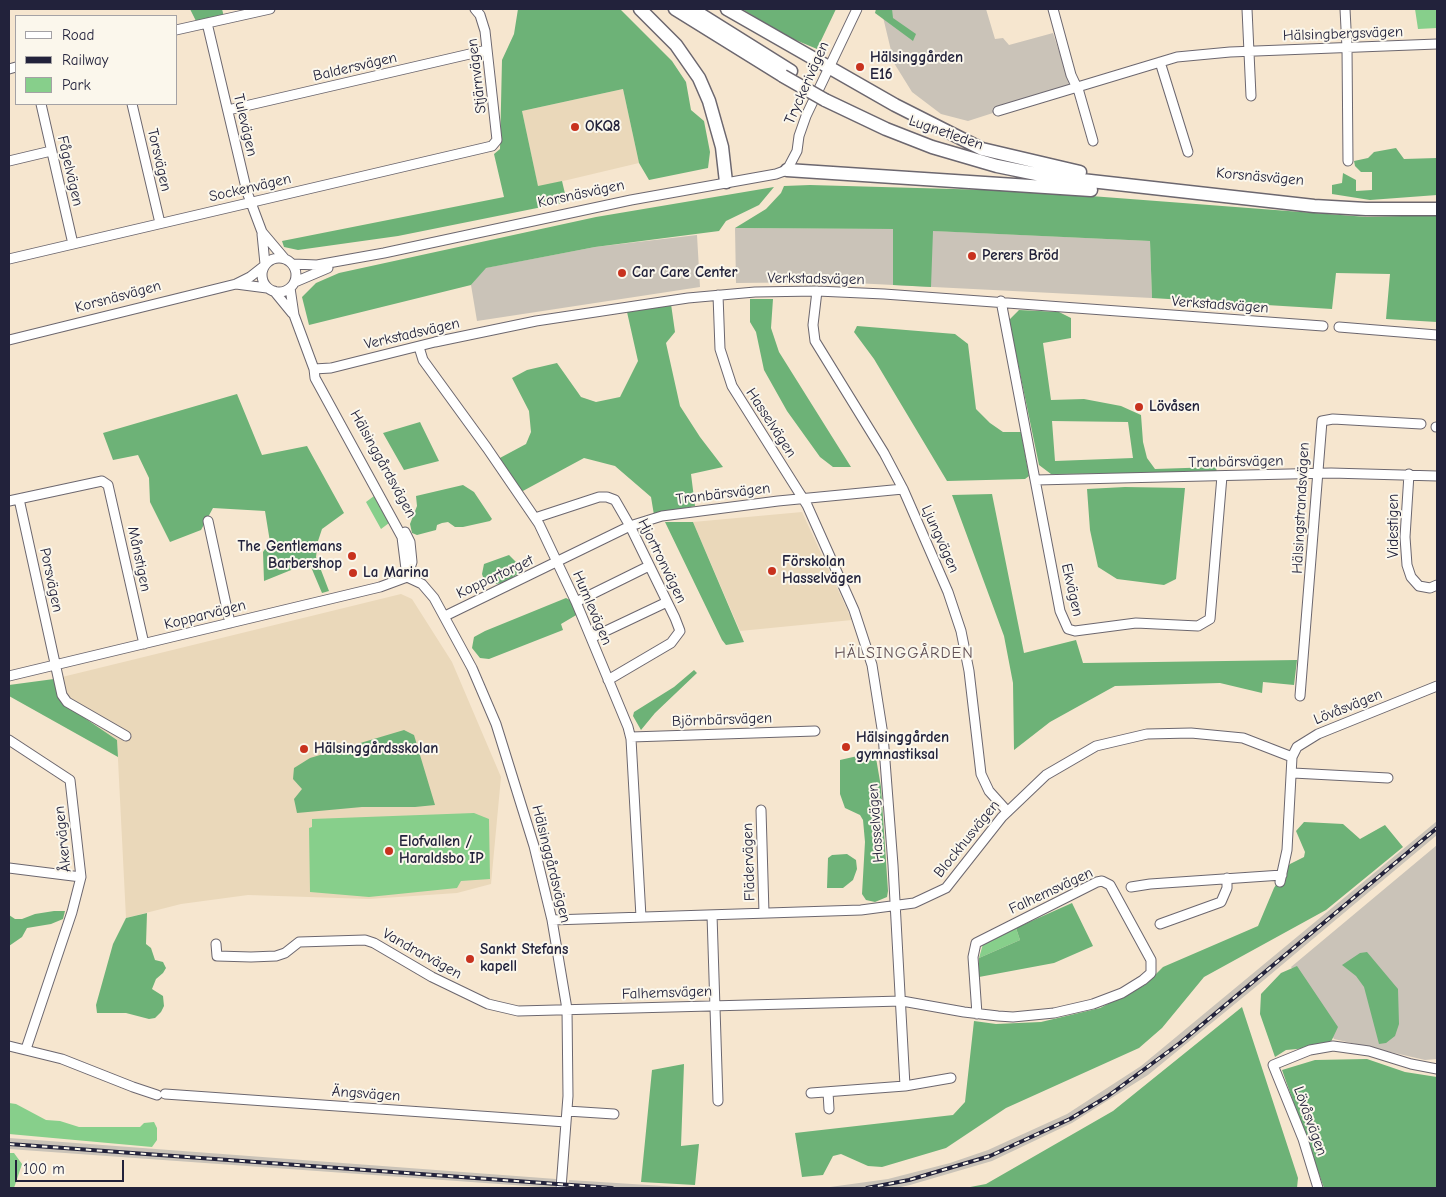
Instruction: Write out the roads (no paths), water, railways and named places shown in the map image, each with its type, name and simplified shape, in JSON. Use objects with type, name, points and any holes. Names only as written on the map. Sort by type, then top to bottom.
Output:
[{"type":"highway","points":[[640,9],[676,45],[699,78],[710,101],[722,147],[726,182]]},
{"type":"highway","name":"Lugnetleden","points":[[675,9],[829,97],[909,138],[996,166],[1096,183],[1238,198]]},
{"type":"highway","name":"Lugnetleden","points":[[692,9],[787,73]]},
{"type":"highway","points":[[727,9],[902,109],[982,148],[1080,172]]},
{"type":"highway","name":"Lugnetleden","points":[[829,97],[959,147],[1024,163],[1080,172]]},
{"type":"highway","points":[[786,170],[1238,198]]},
{"type":"highway","name":"Korsnäsvägen","points":[[1080,172],[1153,183],[1329,200],[1437,201]]},
{"type":"highway","name":"Korsnäsvägen","points":[[1238,198],[1358,209],[1437,209]]},
{"type":"street","points":[[178,30],[270,9]]},
{"type":"street","name":"Stjärnvägen","points":[[475,9],[484,23],[497,143]]},
{"type":"street","name":"Tryckerivägen","points":[[786,170],[797,151],[799,136],[806,116],[857,9]]},
{"type":"street","points":[[1053,9],[1093,141]]},
{"type":"street","points":[[1247,9],[1251,96]]},
{"type":"street","points":[[1344,9],[1347,48],[1348,161]]},
{"type":"street","name":"Tulevägen","points":[[207,23],[250,202],[262,232],[264,265]]},
{"type":"street","name":"Hälsingbergsvägen","points":[[998,111],[1160,62],[1193,55],[1437,44]]},
{"type":"street","name":"Baldersvägen","points":[[228,110],[488,50]]},
{"type":"street","points":[[1160,62],[1188,152]]},
{"type":"street","name":"Fågelvägen","points":[[41,105],[73,244]]},
{"type":"street","name":"Torsvägen","points":[[132,105],[160,223]]},
{"type":"street","name":"Sockenvägen","points":[[9,259],[486,148],[497,143]]},
{"type":"street","points":[[9,161],[51,151]]},
{"type":"street","name":"Korsnäsvägen","points":[[293,264],[317,265],[384,253],[726,182],[776,174],[786,170]]},
{"type":"street","name":"Tulevägen","points":[[262,232],[284,258]]},
{"type":"street","name":"Korsnäsvägen","points":[[293,284],[318,271],[384,253]]},
{"type":"street","points":[[273,258],[284,258],[293,264],[296,273],[293,284],[284,291],[270,289],[262,278],[264,265],[273,258]]},
{"type":"street","name":"Korsnäsvägen","points":[[9,340],[236,284],[250,277],[264,265]]},
{"type":"street","name":"Korsnäsvägen","points":[[236,284],[270,289]]},
{"type":"street","name":"Hälsinggårdsvägen","points":[[293,284],[294,315],[318,384],[402,537],[407,577],[422,584],[434,598],[472,668],[496,724],[534,846],[552,920],[566,1010],[569,1054],[561,1188]]},
{"type":"street","name":"Hälsinggårdsvägen","points":[[270,289],[294,315]]},
{"type":"street","name":"Verkstadsvägen","points":[[314,369],[331,368],[536,321],[718,295],[817,291],[1001,302],[1323,326]]},
{"type":"street","name":"Ljungvägen","points":[[817,291],[813,325],[815,341],[884,454],[903,489],[948,592],[961,631],[969,671],[982,778],[989,791],[1007,811]]},
{"type":"street","name":"Hasselvägen","points":[[718,295],[720,349],[730,381],[742,405],[804,499],[854,610],[872,664],[883,735],[902,1001],[905,1086]]},
{"type":"street","name":"Ekvägen","points":[[1001,302],[1060,611],[1066,627],[1075,631],[1136,623],[1198,626],[1210,619],[1222,476]]},
{"type":"street","points":[[1339,328],[1437,334]]},
{"type":"street","name":"Humlevägen","points":[[419,347],[426,364],[488,448],[535,518],[576,602],[608,680],[630,737],[641,917]]},
{"type":"street","name":"Hälsingstrandsvägen","points":[[1300,696],[1322,421],[1333,419],[1421,424]]},
{"type":"street","name":"Tranbärsvägen","points":[[1036,480],[1318,473],[1437,476]]},
{"type":"street","name":"Videstigen","points":[[1409,474],[1405,548],[1408,565],[1412,577],[1419,586],[1430,588],[1437,585]]},
{"type":"street","name":"Månstigen","points":[[19,499],[105,482],[109,487],[144,644]]},
{"type":"street","name":"Tranbärsvägen","points":[[558,563],[566,556],[630,526],[684,512],[903,489]]},
{"type":"street","name":"Hjortronvägen","points":[[535,518],[606,496],[617,504],[630,526],[680,630],[677,636],[662,649],[608,680]]},
{"type":"street","points":[[9,502],[19,499]]},
{"type":"street","name":"Porsvägen","points":[[19,499],[62,695],[67,702],[126,736]]},
{"type":"street","points":[[208,521],[230,623]]},
{"type":"street","name":"Koppartorget","points":[[445,616],[558,563]]},
{"type":"street","points":[[576,602],[649,566]]},
{"type":"street","name":"Kopparvägen","points":[[9,676],[380,587],[407,577]]},
{"type":"street","points":[[591,638],[666,602]]},
{"type":"street","name":"Lövåsvägen","points":[[1292,757],[1297,747],[1307,740],[1437,686]]},
{"type":"street","name":"Björnbärsvägen","points":[[630,737],[815,731]]},
{"type":"street","name":"Blockhusvägen","points":[[552,920],[764,914],[896,907],[927,899],[946,888],[1007,811],[1055,768],[1096,746],[1122,739],[1170,733],[1235,736],[1292,757]]},
{"type":"street","name":"Åkervägen","points":[[9,740],[70,780],[81,877],[72,912],[26,1049]]},
{"type":"street","points":[[1131,887],[1227,878],[1281,879],[1287,850],[1293,773],[1292,757]]},
{"type":"street","points":[[1293,773],[1388,778]]},
{"type":"street","name":"Flädervägen","points":[[761,810],[764,914]]},
{"type":"street","points":[[9,868],[81,877]]},
{"type":"street","points":[[1160,924],[1221,902],[1227,888],[1227,878]]},
{"type":"street","name":"Falhemsvägen","points":[[566,1010],[902,1001],[977,1014],[1013,1017],[1075,1009],[1109,999],[1148,976],[1152,968],[1151,960],[1110,886],[1102,881],[1097,882],[976,943],[973,957],[977,1014]]},
{"type":"street","points":[[712,915],[718,1100]]},
{"type":"street","name":"Vandrarvägen","points":[[216,944],[217,956],[251,957],[276,956],[285,953],[299,942],[365,940],[374,943],[432,977],[500,1008],[518,1011],[566,1010]]},
{"type":"street","name":"Ängsvägen","points":[[9,1046],[62,1058],[133,1088],[161,1095],[566,1122]]},
{"type":"street","name":"Lövåsvägen","points":[[1318,1188],[1303,1139],[1273,1065],[1310,1050],[1333,1046],[1369,1051],[1411,1064],[1437,1069]]},
{"type":"street","points":[[812,1093],[905,1086],[952,1078]]},
{"type":"street","points":[[828,1092],[829,1109]]},
{"type":"street","points":[[567,1111],[614,1114]]},
{"type":"railway","points":[[867,1188],[909,1180],[990,1156],[1070,1119],[1108,1096],[1180,1043],[1437,828]]},
{"type":"railway","points":[[9,1144],[612,1188]]},
{"type":"place","name":"Hälsinggården E16","points":[[860,67]]},
{"type":"place","name":"OKQ8","points":[[575,127]]},
{"type":"place","name":"Perers Bröd","points":[[972,256]]},
{"type":"place","name":"Car Care Center","points":[[622,273]]},
{"type":"place","name":"Lövåsen","points":[[1139,407]]},
{"type":"place","name":"The Gentlemans Barbershop","points":[[352,556]]},
{"type":"place","name":"Förskolan Hasselvägen","points":[[772,571]]},
{"type":"place","name":"La Marina","points":[[353,573]]},
{"type":"place","name":"Hälsinggården gymnastiksal","points":[[846,747]]},
{"type":"place","name":"Hälsinggårdsskolan","points":[[304,749]]},
{"type":"place","name":"Elofvallen / Haraldsbo IP","points":[[389,851]]},
{"type":"place","name":"Sankt Stefans kapell","points":[[470,959]]},
{"type":"district","name":"HÄLSINGGÅRDEN","points":[[904,653]]}]
